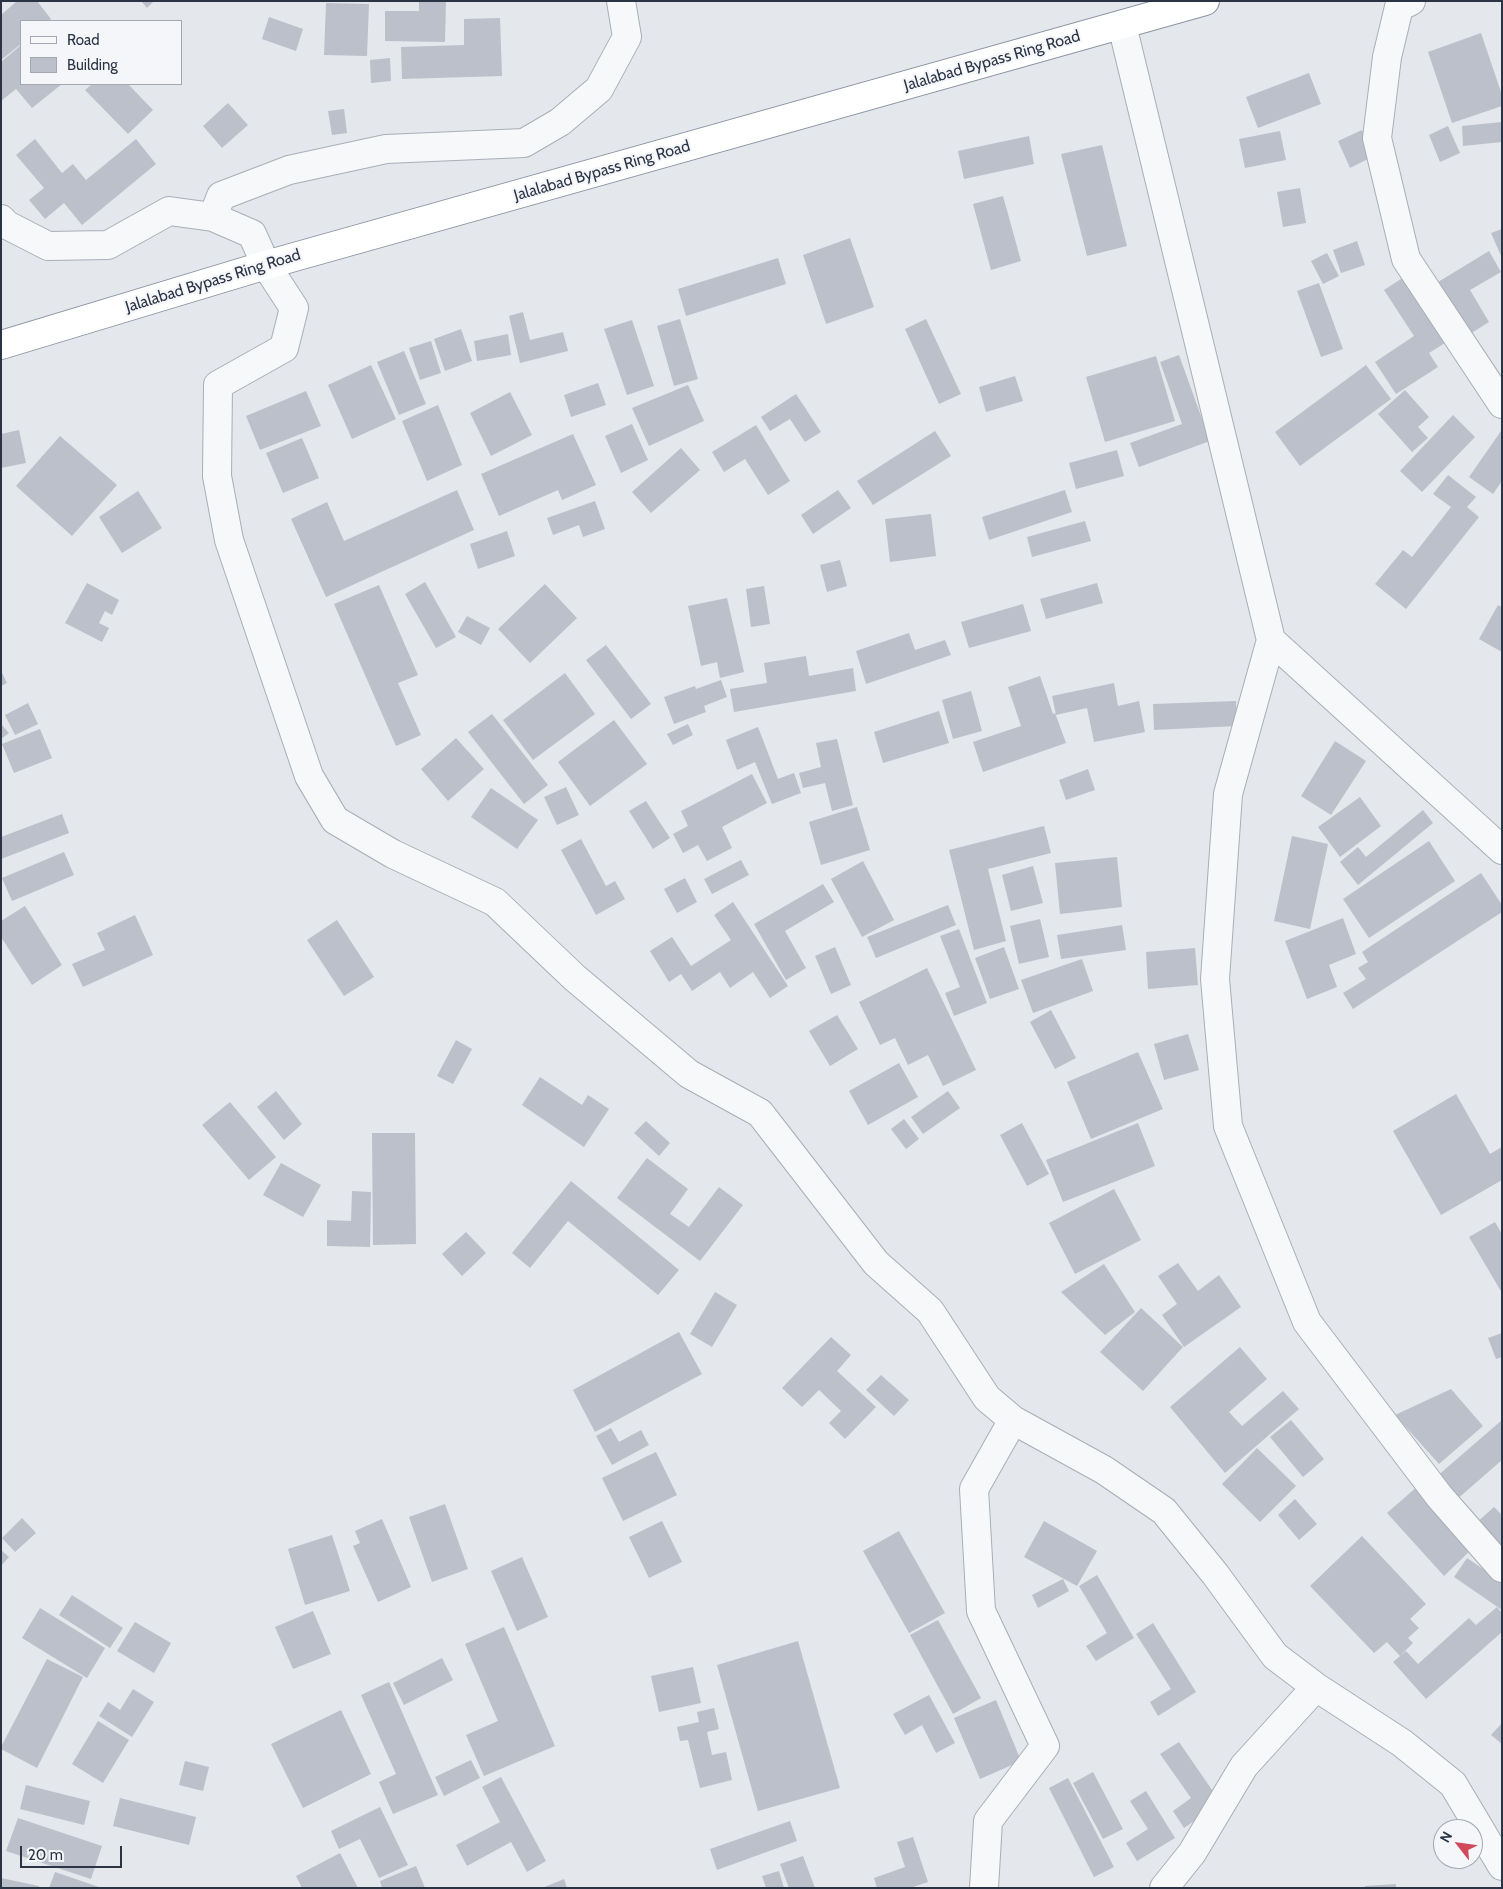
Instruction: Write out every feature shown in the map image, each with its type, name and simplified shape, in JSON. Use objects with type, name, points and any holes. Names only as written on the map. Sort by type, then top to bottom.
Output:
[{"type":"highway","name":"Jalalabad Bypass Ring Road","points":[[1,345],[266,265],[1205,1]]},
{"type":"street","points":[[213,217],[222,196],[289,170],[386,149],[524,143],[560,122],[599,89],[627,37],[621,1]]},
{"type":"street","points":[[1411,1],[1399,6],[1388,57],[1377,138],[1406,259],[1502,404]]},
{"type":"street","points":[[1122,25],[1271,640],[1228,794],[1215,978],[1228,1126],[1307,1322],[1439,1496],[1502,1568]]},
{"type":"street","points":[[1,219],[7,225],[48,246],[108,245],[169,211],[213,217],[252,234],[266,265],[294,308],[284,348],[218,385],[217,476],[229,540],[309,776],[336,820],[393,854],[495,902],[575,978],[689,1074],[760,1113],[876,1263],[930,1311],[987,1398],[1013,1420],[1104,1470],[1164,1511],[1215,1574],[1275,1656],[1316,1687],[1402,1743],[1453,1784],[1502,1866]]},
{"type":"street","points":[[1271,640],[1502,850]]},
{"type":"street","points":[[984,1888],[988,1821],[1045,1746],[981,1611],[974,1489],[1013,1420]]},
{"type":"street","points":[[1164,1888],[1192,1853],[1244,1766],[1316,1687]]},
{"type":"building","points":[[17,1],[37,1],[51,19],[20,20],[20,45],[1,60],[1,15]]},
{"type":"building","points":[[141,1],[154,1],[147,8]]},
{"type":"building","points":[[419,1],[446,1],[445,42],[385,41],[385,11],[419,11]]},
{"type":"building","points":[[326,3],[369,4],[367,56],[324,55]]},
{"type":"building","points":[[269,17],[303,29],[296,51],[262,39]]},
{"type":"building","points":[[500,18],[502,76],[402,79],[401,47],[464,45],[464,19]]},
{"type":"building","points":[[1481,33],[1502,95],[1502,106],[1452,123],[1428,52]]},
{"type":"building","points":[[20,46],[20,85],[61,85],[32,108],[16,89],[1,101],[1,62]]},
{"type":"building","points":[[390,58],[391,81],[371,83],[370,60]]},
{"type":"building","points":[[1309,73],[1321,104],[1258,128],[1246,97]]},
{"type":"building","points":[[91,85],[129,85],[153,110],[128,134],[85,90]]},
{"type":"building","points":[[228,103],[248,125],[222,148],[203,126]]},
{"type":"building","points":[[344,109],[347,133],[332,135],[328,111]]},
{"type":"building","points":[[1502,122],[1502,142],[1463,146],[1462,126]]},
{"type":"building","points":[[1448,126],[1460,153],[1440,162],[1429,135]]},
{"type":"building","points":[[1362,130],[1374,156],[1350,168],[1338,141]]},
{"type":"building","points":[[1280,131],[1286,160],[1245,168],[1239,139]]},
{"type":"building","points":[[1029,136],[1034,164],[964,179],[958,151]]},
{"type":"building","points":[[35,139],[62,173],[73,164],[86,180],[136,139],[156,164],[82,225],[64,203],[45,219],[29,200],[44,188],[16,155]]},
{"type":"building","points":[[1102,145],[1127,246],[1087,256],[1061,154]]},
{"type":"building","points":[[1300,188],[1306,223],[1283,227],[1277,192]]},
{"type":"building","points":[[1003,196],[1021,261],[991,270],[973,204]]},
{"type":"building","points":[[1502,229],[1502,258],[1491,233]]},
{"type":"building","points":[[850,238],[874,307],[826,324],[803,255]]},
{"type":"building","points":[[1357,241],[1365,265],[1341,273],[1333,250]]},
{"type":"building","points":[[1489,251],[1501,272],[1470,290],[1489,322],[1470,334],[1438,282]]},
{"type":"building","points":[[1327,253],[1339,276],[1323,284],[1311,261]]},
{"type":"building","points":[[778,258],[786,284],[686,316],[678,289]]},
{"type":"building","points":[[1404,277],[1445,343],[1429,353],[1438,367],[1396,394],[1375,362],[1414,336],[1384,290]]},
{"type":"building","points":[[1319,283],[1343,349],[1321,357],[1297,291]]},
{"type":"building","points":[[523,312],[530,340],[563,332],[568,351],[520,363],[509,316]]},
{"type":"building","points":[[680,319],[698,379],[674,386],[657,326]]},
{"type":"building","points":[[926,319],[961,394],[939,404],[905,329]]},
{"type":"building","points":[[632,320],[654,386],[627,395],[604,329]]},
{"type":"building","points":[[461,329],[472,361],[445,371],[434,339]]},
{"type":"building","points":[[508,334],[511,355],[477,361],[474,341]]},
{"type":"building","points":[[431,341],[441,373],[420,380],[409,348]]},
{"type":"building","points":[[404,351],[426,404],[399,415],[377,362]]},
{"type":"building","points":[[1179,355],[1210,441],[1139,467],[1130,443],[1182,424],[1160,362]]},
{"type":"building","points":[[1156,356],[1175,421],[1105,442],[1086,377]]},
{"type":"building","points":[[371,365],[396,419],[352,439],[328,385]]},
{"type":"building","points":[[1366,365],[1391,399],[1300,466],[1275,432]]},
{"type":"building","points":[[1015,376],[1023,401],[986,412],[979,387]]},
{"type":"building","points":[[598,383],[606,405],[571,417],[564,395]]},
{"type":"building","points":[[688,385],[704,421],[649,446],[632,408]]},
{"type":"building","points":[[1405,390],[1429,417],[1418,427],[1428,438],[1412,452],[1378,414]]},
{"type":"building","points":[[306,391],[321,426],[260,450],[246,416]]},
{"type":"building","points":[[510,392],[532,435],[491,456],[470,413]]},
{"type":"building","points":[[796,394],[821,432],[805,442],[790,419],[770,431],[761,417]]},
{"type":"building","points":[[438,405],[462,465],[427,481],[402,421]]},
{"type":"building","points":[[1453,415],[1475,437],[1422,492],[1400,471]]},
{"type":"building","points":[[632,424],[648,460],[621,473],[605,436]]},
{"type":"building","points":[[756,425],[790,481],[768,495],[745,459],[724,472],[712,452]]},
{"type":"building","points":[[19,430],[26,463],[1,468],[1,434]]},
{"type":"building","points":[[935,431],[951,456],[873,505],[857,481]]},
{"type":"building","points":[[1501,431],[1502,481],[1493,494],[1469,477]]},
{"type":"building","points":[[573,434],[596,485],[562,500],[558,490],[499,516],[481,474]]},
{"type":"building","points":[[60,436],[117,485],[72,536],[16,486]]},
{"type":"building","points":[[302,438],[319,478],[283,493],[266,453]]},
{"type":"building","points":[[681,448],[700,470],[651,513],[632,492]]},
{"type":"building","points":[[1117,450],[1124,476],[1076,489],[1069,463]]},
{"type":"building","points":[[1448,475],[1476,497],[1467,507],[1479,517],[1406,609],[1375,584],[1403,550],[1412,557],[1451,507],[1433,494]]},
{"type":"building","points":[[457,490],[474,530],[326,597],[291,519],[327,502],[344,541]]},
{"type":"building","points":[[838,490],[851,508],[813,534],[801,515]]},
{"type":"building","points":[[1065,490],[1072,512],[989,540],[982,517]]},
{"type":"building","points":[[138,491],[162,528],[122,553],[99,517]]},
{"type":"building","points":[[595,501],[605,529],[583,537],[579,525],[553,535],[547,518]]},
{"type":"building","points":[[931,514],[936,556],[890,562],[885,519]]},
{"type":"building","points":[[1085,521],[1091,541],[1032,557],[1027,537]]},
{"type":"building","points":[[507,531],[515,556],[478,569],[470,544]]},
{"type":"building","points":[[840,560],[847,586],[827,592],[820,565]]},
{"type":"building","points":[[425,582],[456,637],[436,648],[405,594]]},
{"type":"building","points":[[87,583],[119,600],[112,615],[105,611],[99,623],[109,628],[102,642],[65,623]]},
{"type":"building","points":[[1097,583],[1103,603],[1046,619],[1040,599]]},
{"type":"building","points":[[545,584],[577,618],[530,663],[498,629]]},
{"type":"building","points":[[379,585],[418,675],[398,683],[421,735],[396,746],[334,604]]},
{"type":"building","points":[[764,586],[770,624],[751,627],[746,589]]},
{"type":"building","points":[[727,598],[744,672],[720,678],[717,662],[701,666],[688,606]]},
{"type":"building","points":[[1023,604],[1031,631],[969,648],[961,622]]},
{"type":"building","points":[[1498,605],[1502,607],[1502,652],[1479,639]]},
{"type":"building","points":[[467,616],[490,628],[481,645],[458,632]]},
{"type":"building","points":[[909,633],[915,650],[945,640],[951,655],[866,684],[856,651]]},
{"type":"building","points":[[606,645],[651,704],[631,719],[586,660]]},
{"type":"building","points":[[806,656],[809,676],[853,668],[856,691],[734,712],[730,689],[767,683],[764,663]]},
{"type":"building","points":[[1,671],[7,683],[1,686]]},
{"type":"building","points":[[565,673],[595,714],[533,760],[503,720]]},
{"type":"building","points":[[1040,676],[1053,714],[1055,713],[1066,743],[983,772],[973,742],[1021,726],[1008,687]]},
{"type":"building","points":[[721,680],[727,697],[704,706],[706,712],[674,724],[664,697],[695,686],[696,689]]},
{"type":"building","points":[[1114,683],[1118,706],[1139,701],[1145,732],[1094,742],[1087,708],[1056,715],[1052,696]]},
{"type":"building","points":[[971,691],[982,731],[953,739],[942,700]]},
{"type":"building","points":[[1236,701],[1237,726],[1154,730],[1153,704]]},
{"type":"building","points":[[28,703],[38,724],[15,735],[5,715]]},
{"type":"building","points":[[939,711],[949,743],[883,763],[874,732]]},
{"type":"building","points":[[492,714],[548,785],[524,804],[468,732]]},
{"type":"building","points":[[614,720],[647,764],[590,806],[558,762]]},
{"type":"building","points":[[1,724],[9,733],[1,739]]},
{"type":"building","points":[[688,724],[693,735],[673,745],[667,734]]},
{"type":"building","points":[[758,727],[778,779],[794,773],[801,793],[772,804],[755,762],[737,770],[726,740]]},
{"type":"building","points":[[40,729],[52,758],[14,773],[2,744]]},
{"type":"building","points":[[456,738],[484,769],[448,801],[421,769]]},
{"type":"building","points":[[837,739],[853,805],[832,811],[825,783],[803,788],[799,773],[821,767],[816,743]]},
{"type":"building","points":[[1335,741],[1366,761],[1331,815],[1301,796]]},
{"type":"building","points":[[1088,769],[1095,790],[1066,800],[1059,780]]},
{"type":"building","points":[[752,774],[767,803],[722,827],[732,848],[707,861],[698,845],[683,853],[673,834],[688,826],[681,811]]},
{"type":"building","points":[[566,787],[579,815],[557,825],[544,797]]},
{"type":"building","points":[[491,788],[538,820],[517,849],[471,817]]},
{"type":"building","points":[[1360,797],[1381,826],[1340,857],[1318,827]]},
{"type":"building","points":[[646,801],[670,838],[653,849],[629,811]]},
{"type":"building","points":[[857,807],[870,850],[821,865],[809,822]]},
{"type":"building","points":[[1423,810],[1433,823],[1358,885],[1340,862],[1358,847],[1366,857]]},
{"type":"building","points":[[62,814],[69,833],[1,859],[1,837]]},
{"type":"building","points":[[1044,826],[1051,853],[988,869],[1006,941],[974,950],[949,850]]},
{"type":"building","points":[[1292,836],[1328,844],[1310,929],[1274,921]]},
{"type":"building","points":[[581,839],[606,886],[615,881],[625,899],[596,915],[561,850]]},
{"type":"building","points":[[1429,841],[1455,881],[1369,938],[1343,899]]},
{"type":"building","points":[[64,852],[74,875],[12,901],[2,878]]},
{"type":"building","points":[[1117,857],[1122,907],[1060,914],[1055,863]]},
{"type":"building","points":[[741,860],[749,875],[712,894],[704,879]]},
{"type":"building","points":[[863,861],[894,920],[862,937],[831,879]]},
{"type":"building","points":[[1033,866],[1043,903],[1011,911],[1002,875]]},
{"type":"building","points":[[1481,873],[1502,905],[1502,912],[1353,1009],[1343,993],[1366,979],[1358,968],[1368,962],[1362,952]]},
{"type":"building","points":[[685,878],[697,902],[677,913],[664,889]]},
{"type":"building","points":[[823,884],[834,902],[785,931],[806,968],[786,980],[754,924]]},
{"type":"building","points":[[733,902],[788,986],[770,998],[753,972],[730,988],[720,972],[692,991],[681,974],[669,982],[650,951],[672,937],[691,966],[731,940],[714,915]]},
{"type":"building","points":[[948,905],[956,925],[876,958],[867,937]]},
{"type":"building","points":[[25,906],[62,965],[32,985],[1,937],[1,921]]},
{"type":"building","points":[[135,915],[153,955],[83,987],[72,964],[105,950],[97,933]]},
{"type":"building","points":[[1343,918],[1356,954],[1329,965],[1337,987],[1307,999],[1285,941]]},
{"type":"building","points":[[1040,919],[1049,957],[1019,964],[1010,926]]},
{"type":"building","points":[[337,920],[374,977],[344,996],[307,940]]},
{"type":"building","points":[[1122,925],[1126,950],[1061,959],[1057,935]]},
{"type":"building","points":[[959,929],[987,1003],[954,1016],[945,993],[960,987],[940,936]]},
{"type":"building","points":[[835,947],[851,985],[831,994],[815,956]]},
{"type":"building","points":[[1004,947],[1019,989],[990,999],[975,958]]},
{"type":"building","points":[[1195,948],[1198,985],[1148,989],[1146,952]]},
{"type":"building","points":[[1082,959],[1093,991],[1033,1013],[1021,980]]},
{"type":"building","points":[[927,968],[976,1070],[943,1086],[928,1055],[908,1065],[895,1038],[880,1045],[859,1002]]},
{"type":"building","points":[[1051,1010],[1076,1058],[1055,1069],[1030,1022]]},
{"type":"building","points":[[837,1015],[858,1049],[830,1066],[809,1031]]},
{"type":"building","points":[[1188,1034],[1199,1070],[1164,1080],[1154,1044]]},
{"type":"building","points":[[456,1040],[472,1049],[453,1084],[437,1076]]},
{"type":"building","points":[[1138,1052],[1163,1109],[1091,1139],[1067,1082]]},
{"type":"building","points":[[899,1063],[918,1097],[868,1125],[849,1091]]},
{"type":"building","points":[[540,1077],[582,1105],[588,1095],[609,1109],[584,1147],[522,1105]]},
{"type":"building","points":[[276,1091],[302,1124],[284,1140],[257,1107]]},
{"type":"building","points":[[948,1091],[960,1108],[923,1134],[911,1117]]},
{"type":"building","points":[[1456,1094],[1490,1154],[1502,1147],[1502,1180],[1441,1215],[1393,1131]]},
{"type":"building","points":[[230,1102],[276,1157],[249,1180],[202,1125]]},
{"type":"building","points":[[904,1119],[919,1139],[906,1149],[891,1129]]},
{"type":"building","points":[[646,1121],[670,1143],[659,1156],[634,1133]]},
{"type":"building","points":[[1022,1123],[1049,1174],[1027,1186],[1000,1135]]},
{"type":"building","points":[[1138,1123],[1155,1166],[1063,1202],[1046,1160]]},
{"type":"building","points":[[372,1133],[415,1133],[416,1244],[373,1245]]},
{"type":"building","points":[[647,1158],[688,1189],[670,1214],[689,1227],[719,1187],[743,1205],[700,1261],[617,1198]]},
{"type":"building","points":[[281,1163],[321,1185],[303,1217],[263,1195]]},
{"type":"building","points":[[571,1181],[679,1270],[658,1295],[568,1221],[530,1268],[512,1253]]},
{"type":"building","points":[[1114,1189],[1141,1240],[1075,1274],[1049,1223]]},
{"type":"building","points":[[352,1191],[371,1192],[370,1247],[327,1246],[327,1220],[351,1221]]},
{"type":"building","points":[[1495,1222],[1502,1234],[1502,1293],[1469,1237]]},
{"type":"building","points":[[466,1232],[486,1253],[462,1276],[442,1254]]},
{"type":"building","points":[[1178,1263],[1198,1291],[1219,1275],[1241,1307],[1184,1347],[1162,1315],[1177,1304],[1158,1276]]},
{"type":"building","points":[[1104,1264],[1135,1312],[1105,1335],[1061,1292]]},
{"type":"building","points":[[715,1292],[737,1305],[712,1347],[690,1334]]},
{"type":"building","points":[[1141,1308],[1183,1347],[1143,1391],[1100,1352]]},
{"type":"building","points":[[679,1332],[702,1374],[595,1432],[573,1390]]},
{"type":"building","points":[[1502,1333],[1502,1357],[1496,1359],[1488,1338]]},
{"type":"building","points":[[831,1337],[851,1355],[837,1371],[876,1407],[845,1439],[829,1423],[841,1411],[819,1390],[802,1407],[782,1388]]},
{"type":"building","points":[[1240,1347],[1267,1379],[1229,1412],[1242,1426],[1283,1391],[1299,1409],[1225,1473],[1170,1407]]},
{"type":"building","points":[[881,1375],[909,1400],[894,1416],[866,1390]]},
{"type":"building","points":[[1451,1389],[1483,1426],[1439,1464],[1395,1415]]},
{"type":"building","points":[[1291,1420],[1324,1459],[1303,1477],[1270,1437]]},
{"type":"building","points":[[1502,1420],[1502,1460],[1455,1501],[1435,1478]]},
{"type":"building","points":[[611,1428],[619,1442],[641,1430],[649,1445],[612,1465],[596,1436]]},
{"type":"building","points":[[1257,1448],[1296,1486],[1260,1522],[1222,1484]]},
{"type":"building","points":[[656,1452],[677,1495],[623,1521],[602,1478]]},
{"type":"building","points":[[1419,1485],[1474,1547],[1444,1576],[1387,1513]]},
{"type":"building","points":[[1295,1499],[1317,1524],[1299,1540],[1278,1515]]},
{"type":"building","points":[[445,1504],[468,1569],[432,1582],[409,1517]]},
{"type":"building","points":[[1494,1507],[1502,1515],[1502,1555],[1475,1524]]},
{"type":"building","points":[[22,1518],[36,1533],[15,1552],[2,1538]]},
{"type":"building","points":[[382,1519],[411,1587],[378,1602],[353,1546],[360,1543],[355,1531]]},
{"type":"building","points":[[662,1521],[682,1562],[649,1578],[629,1537]]},
{"type":"building","points":[[1044,1521],[1097,1551],[1077,1586],[1024,1557]]},
{"type":"building","points":[[899,1531],[945,1613],[909,1633],[863,1551]]},
{"type":"building","points":[[332,1535],[350,1591],[305,1605],[288,1549]]},
{"type":"building","points":[[1362,1536],[1426,1604],[1410,1619],[1419,1628],[1408,1638],[1413,1643],[1400,1656],[1387,1642],[1374,1653],[1310,1586]]},
{"type":"building","points":[[1,1550],[9,1557],[1,1566]]},
{"type":"building","points":[[522,1557],[548,1617],[517,1631],[491,1571]]},
{"type":"building","points":[[1467,1558],[1502,1582],[1502,1610],[1454,1577]]},
{"type":"building","points":[[1097,1575],[1134,1638],[1096,1661],[1086,1646],[1107,1633],[1079,1586]]},
{"type":"building","points":[[1063,1579],[1069,1591],[1038,1608],[1032,1595]]},
{"type":"building","points":[[72,1595],[123,1628],[110,1648],[59,1615]]},
{"type":"building","points":[[1497,1607],[1502,1613],[1502,1632],[1426,1699],[1393,1662],[1406,1651],[1418,1664],[1469,1618],[1476,1625]]},
{"type":"building","points":[[40,1608],[105,1648],[87,1678],[22,1638]]},
{"type":"building","points":[[313,1611],[331,1654],[293,1669],[275,1627]]},
{"type":"building","points":[[938,1620],[981,1698],[953,1714],[910,1635]]},
{"type":"building","points":[[135,1622],[171,1643],[154,1673],[117,1651]]},
{"type":"building","points":[[1153,1623],[1196,1692],[1158,1716],[1150,1702],[1171,1689],[1136,1634]]},
{"type":"building","points":[[504,1627],[555,1746],[484,1776],[466,1735],[498,1721],[465,1644]]},
{"type":"building","points":[[798,1641],[840,1788],[758,1811],[717,1665]]},
{"type":"building","points":[[442,1658],[453,1680],[404,1705],[393,1683]]},
{"type":"building","points":[[47,1659],[83,1677],[37,1768],[1,1749],[1,1747]]},
{"type":"building","points":[[693,1667],[701,1703],[659,1712],[651,1676]]},
{"type":"building","points":[[389,1682],[438,1795],[393,1814],[379,1782],[396,1774],[361,1695]]},
{"type":"building","points":[[133,1689],[154,1702],[132,1737],[99,1716],[108,1702],[120,1710]]},
{"type":"building","points":[[929,1695],[955,1743],[936,1753],[922,1725],[905,1735],[893,1714]]},
{"type":"building","points":[[996,1700],[1021,1761],[980,1779],[954,1718]]},
{"type":"building","points":[[714,1708],[719,1729],[707,1732],[712,1755],[726,1752],[732,1780],[700,1788],[688,1740],[680,1741],[677,1727],[699,1722],[697,1712]]},
{"type":"building","points":[[341,1710],[371,1774],[303,1808],[271,1744]]},
{"type":"building","points":[[98,1721],[129,1740],[103,1783],[72,1764]]},
{"type":"building","points":[[1502,1723],[1502,1744],[1491,1735]]},
{"type":"building","points":[[1179,1742],[1221,1803],[1184,1828],[1173,1811],[1191,1798],[1160,1754]]},
{"type":"building","points":[[471,1760],[480,1778],[444,1796],[435,1777]]},
{"type":"building","points":[[185,1761],[209,1767],[203,1791],[179,1785]]},
{"type":"building","points":[[1093,1772],[1123,1829],[1103,1839],[1073,1783]]},
{"type":"building","points":[[501,1777],[546,1861],[527,1872],[511,1842],[467,1866],[456,1845],[500,1822],[482,1787]]},
{"type":"building","points":[[1068,1778],[1114,1867],[1094,1877],[1049,1788]]},
{"type":"building","points":[[26,1785],[90,1801],[84,1825],[20,1809]]},
{"type":"building","points":[[1146,1791],[1175,1838],[1137,1861],[1126,1843],[1148,1829],[1130,1801]]},
{"type":"building","points":[[120,1798],[196,1817],[189,1845],[113,1826]]},
{"type":"building","points":[[380,1807],[408,1865],[379,1878],[360,1839],[339,1849],[331,1831]]},
{"type":"building","points":[[18,1818],[102,1846],[91,1879],[6,1851]]},
{"type":"building","points":[[790,1821],[797,1841],[717,1870],[710,1849]]},
{"type":"building","points":[[913,1837],[928,1882],[910,1888],[877,1888],[874,1878],[905,1867],[897,1842]]},
{"type":"building","points":[[340,1853],[358,1888],[302,1888],[296,1876]]},
{"type":"building","points":[[803,1856],[815,1888],[789,1888],[780,1864]]},
{"type":"building","points":[[416,1866],[425,1888],[382,1888],[380,1881]]},
{"type":"building","points":[[779,1871],[784,1888],[766,1888],[762,1876]]},
{"type":"building","points":[[55,1872],[99,1887],[99,1888],[49,1888]]},
{"type":"building","points":[[1,1878],[39,1886],[39,1888],[1,1888]]},
{"type":"building","points":[[564,1879],[567,1888],[542,1888]]},
{"type":"building","points":[[1396,1884],[1396,1888],[1365,1888],[1365,1886]]}]
